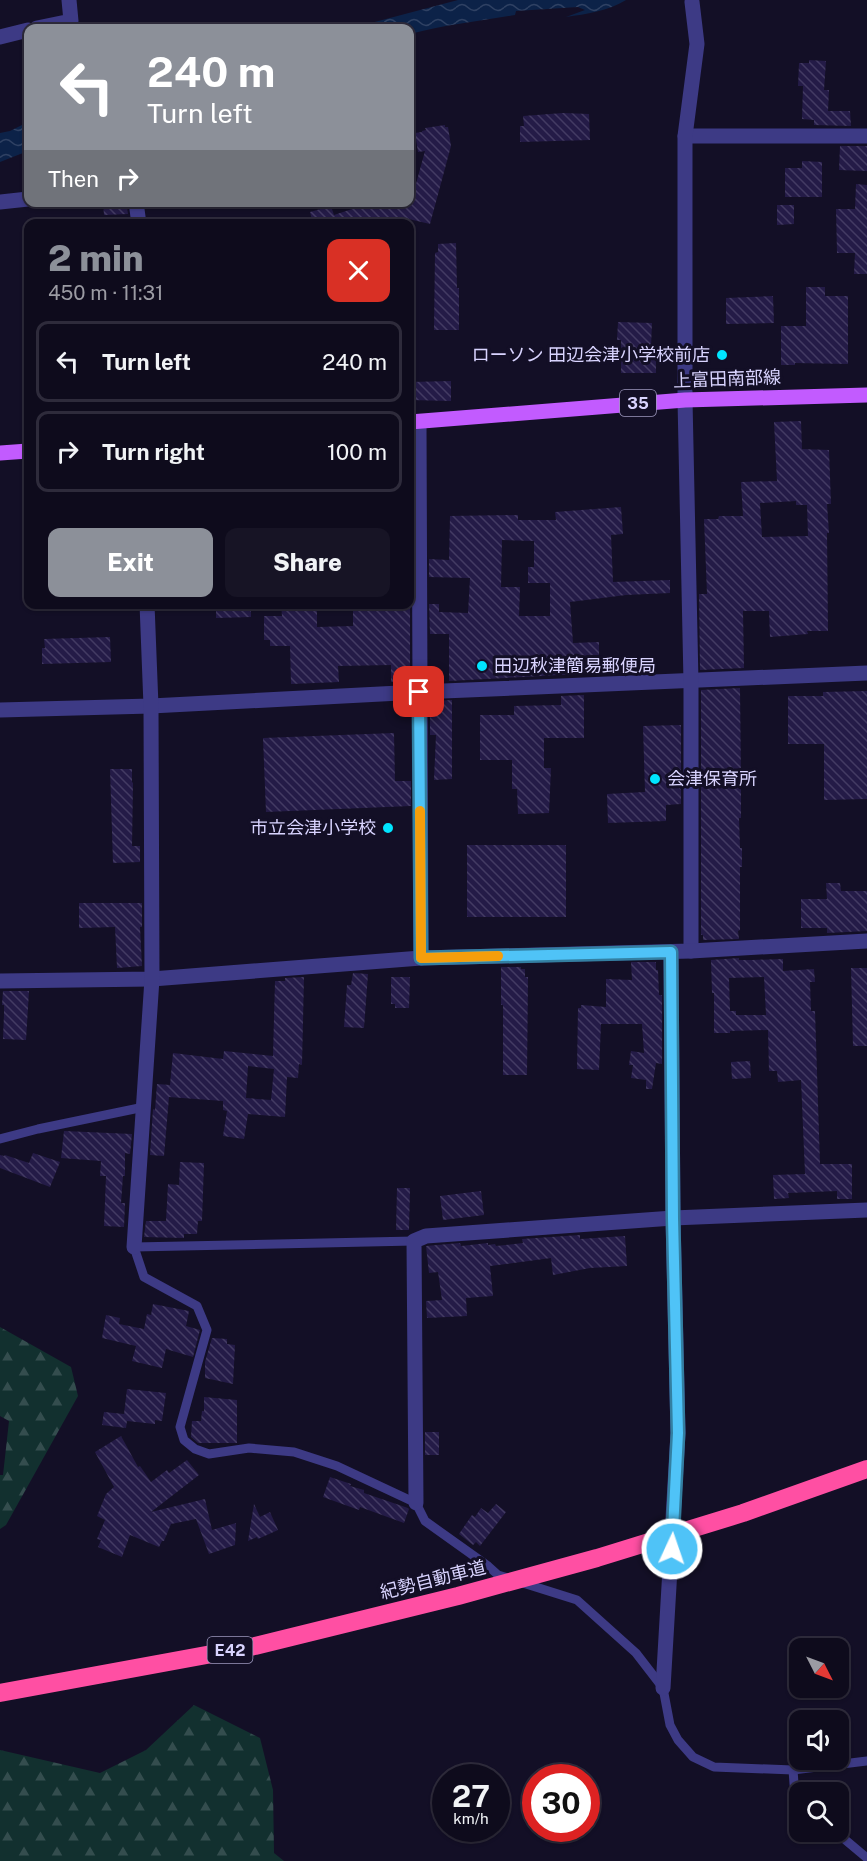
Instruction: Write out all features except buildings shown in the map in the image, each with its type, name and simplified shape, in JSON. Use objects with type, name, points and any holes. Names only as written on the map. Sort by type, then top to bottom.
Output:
[{"type":"highway","name":"紀勢自動車道","points":[[0,1693],[255,1646],[458,1596],[597,1558],[743,1513],[867,1469]]},
{"type":"main road","name":"上富田南部線","points":[[414,422],[685,400],[867,395]]},
{"type":"main road","points":[[0,453],[24,451]]},
{"type":"street","points":[[56,24],[71,21],[69,0]]},
{"type":"street","points":[[691,951],[691,681],[685,400],[685,136],[697,44],[692,2]]},
{"type":"street","points":[[0,37],[24,31]]},
{"type":"street","points":[[685,136],[867,136]]},
{"type":"street","points":[[0,201],[24,199]]},
{"type":"street","points":[[414,422],[421,958]]},
{"type":"street","points":[[134,1247],[152,979],[151,706],[147,609]]},
{"type":"street","points":[[0,710],[151,706],[867,673]]},
{"type":"street","points":[[0,981],[152,979],[421,958],[671,952],[867,941]]},
{"type":"street","points":[[663,1688],[678,1433],[673,1218],[671,952]]},
{"type":"street","points":[[416,1503],[414,1241],[426,1236],[673,1218],[867,1210]]},
{"type":"lane","points":[[0,1139],[144,1107]]},
{"type":"lane","points":[[414,1241],[134,1247],[144,1277],[197,1305],[207,1330],[180,1427],[184,1440],[195,1449],[208,1454],[249,1448],[294,1452],[337,1466],[416,1503],[425,1521],[498,1575],[577,1600],[636,1653],[663,1688],[670,1725],[678,1740],[693,1757],[714,1767],[789,1770]]},
{"type":"lane","points":[[849,1763],[867,1761]]},
{"type":"lane","points":[[793,1770],[794,1782]]},
{"type":"lane","points":[[848,1842],[867,1858]]},
{"type":"green space","points":[[0,1327],[71,1367],[78,1396],[6,1525],[0,1529],[0,1475],[3,1475],[9,1421],[0,1416]]},
{"type":"green space","points":[[194,1705],[260,1738],[273,1790],[274,1853],[284,1861],[0,1861],[0,1750],[100,1773],[146,1750]]},
{"type":"water","points":[[458,0],[626,0],[604,9],[574,16],[566,17],[585,10],[578,7],[516,11],[515,15],[414,33],[414,24],[367,24]]},
{"type":"water","points":[[24,124],[24,153],[0,162],[0,133]]},
{"type":"slow traffic","points":[[420,811],[421,958],[498,956]]},
{"type":"place","name":"ローソン 田辺会津小学校前店","points":[[722,355]]},
{"type":"place","name":"田辺秋津簡易郵便局","points":[[482,666]]},
{"type":"place","name":"会津保育所","points":[[655,779]]},
{"type":"place","name":"市立会津小学校","points":[[388,828]]},
{"type":"route","points":[[419,692],[421,958],[671,952],[673,1218],[678,1433],[672,1549]]}]
